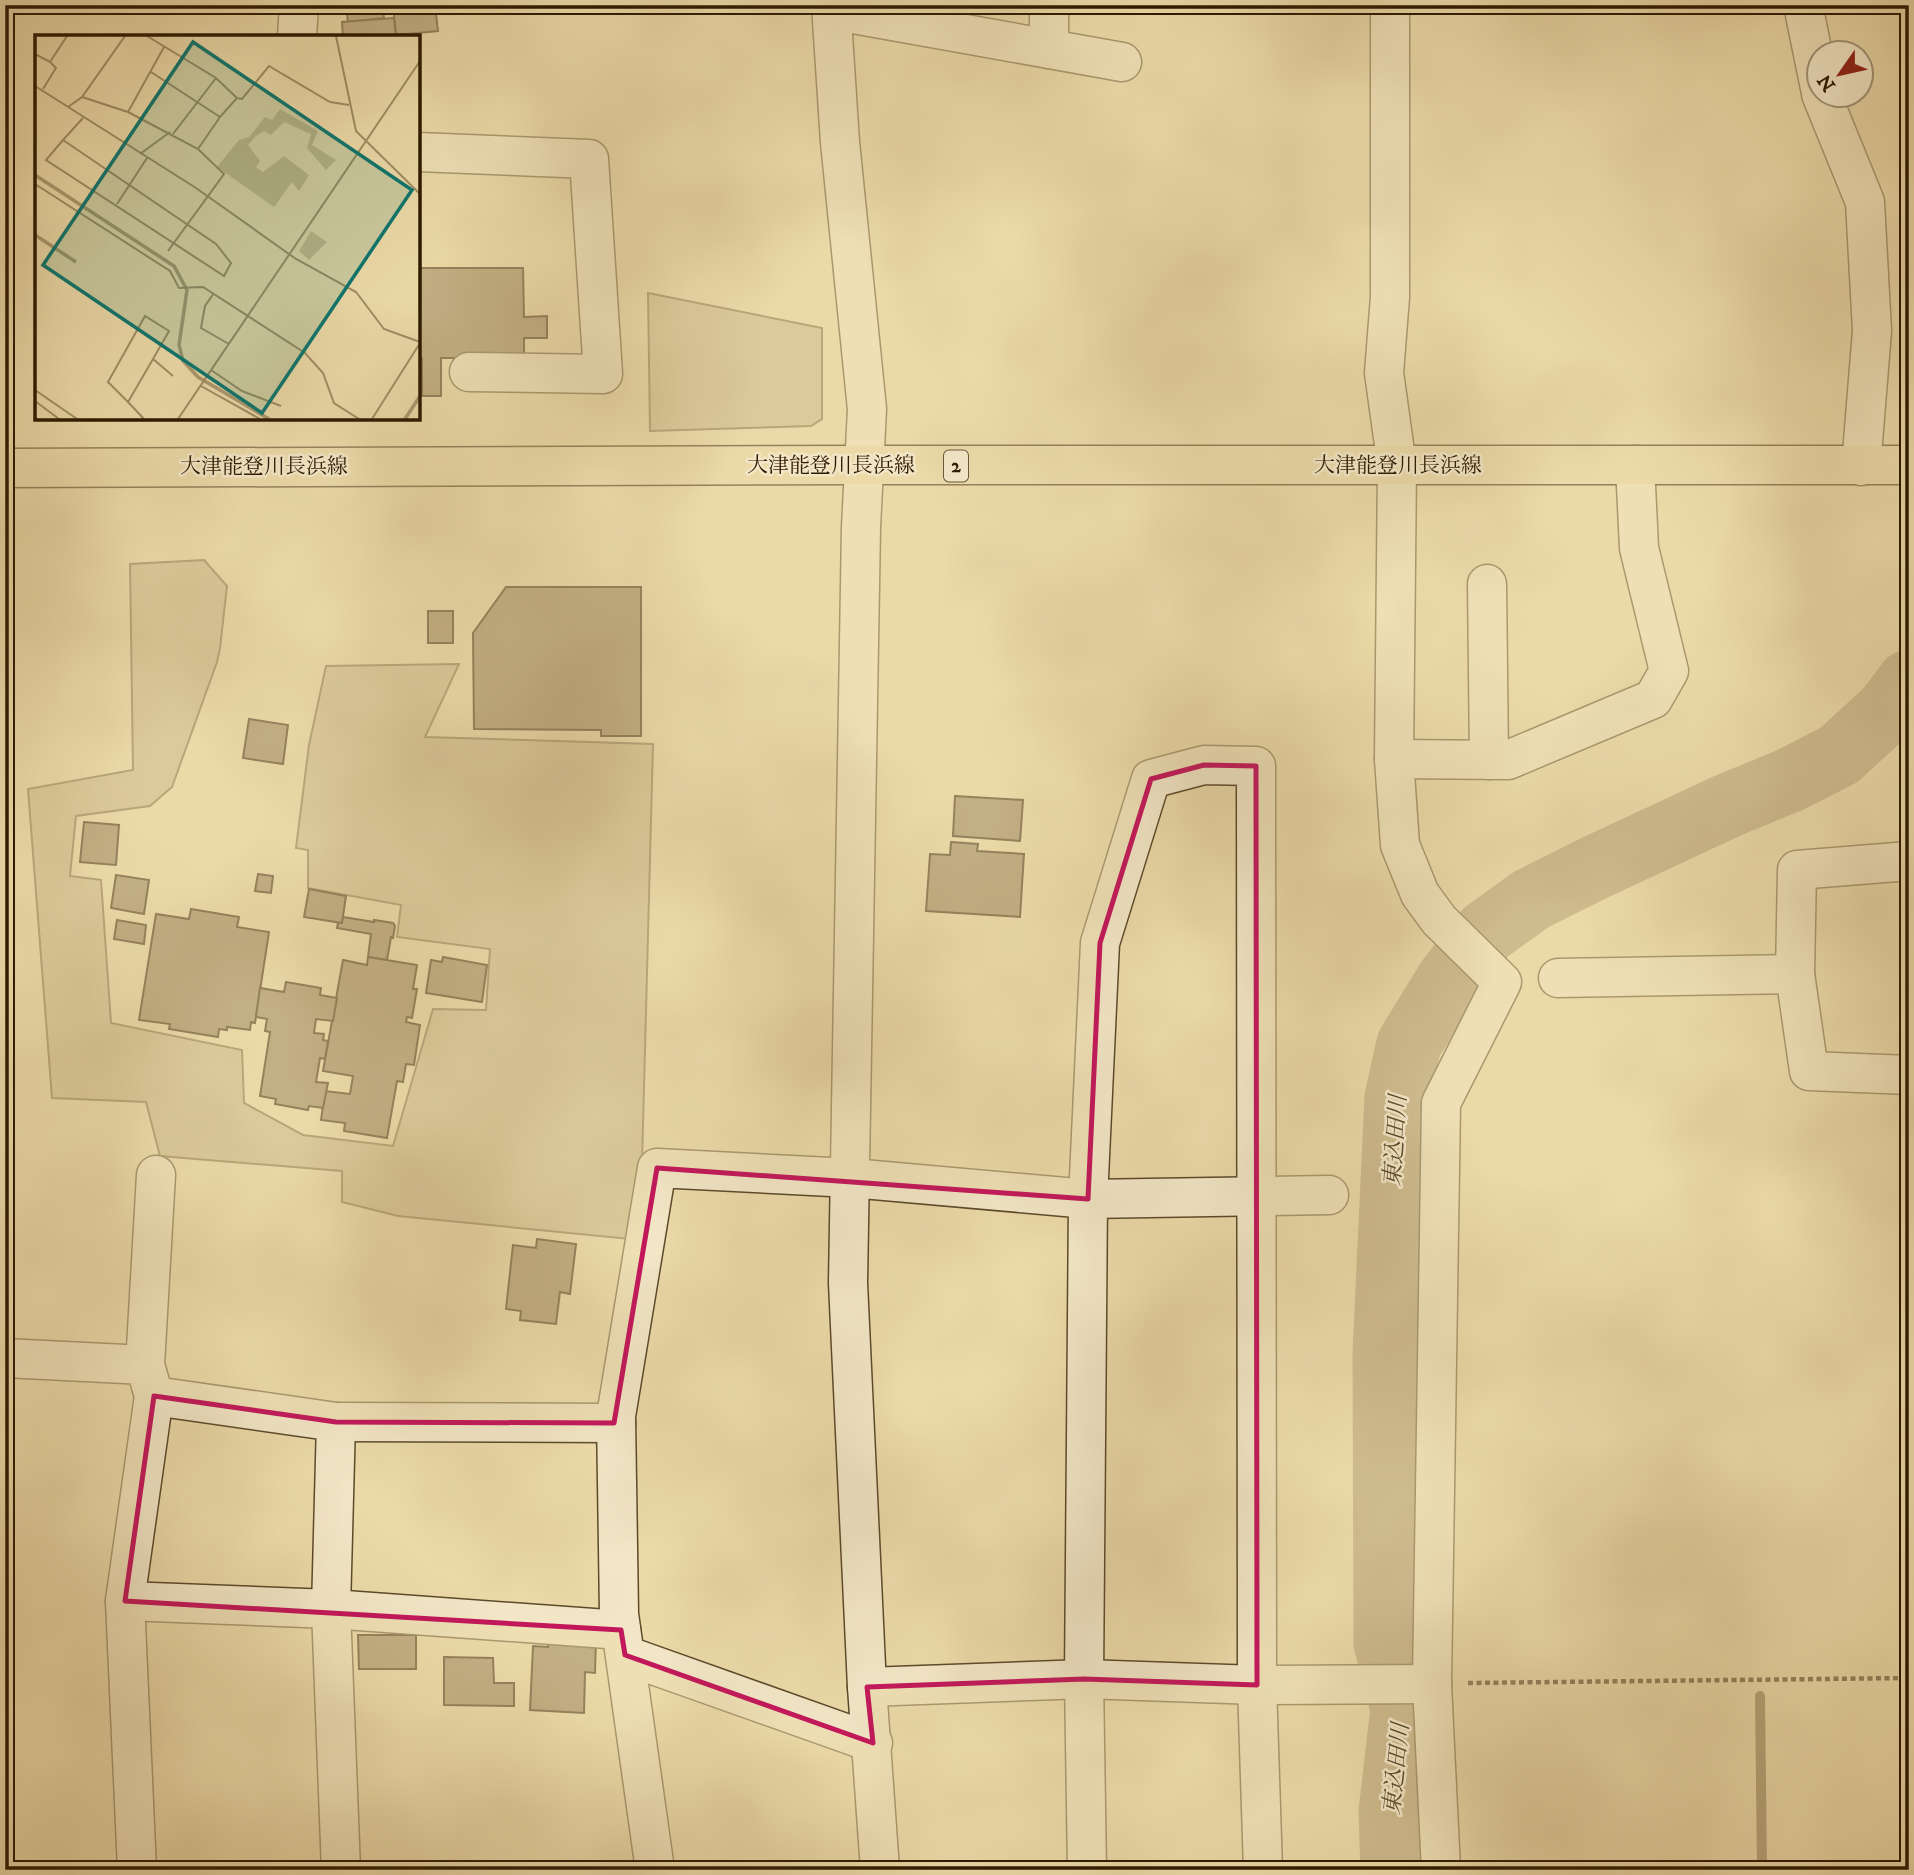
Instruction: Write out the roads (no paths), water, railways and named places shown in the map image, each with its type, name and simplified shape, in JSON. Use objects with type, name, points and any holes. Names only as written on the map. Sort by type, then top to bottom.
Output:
[{"type":"main road","name":"大津能登川長浜線","points":[[5,468],[1907,466]]},
{"type":"street","points":[[297,35],[299,5]]},
{"type":"street","points":[[1049,5],[1049,49]]},
{"type":"street","points":[[1390,5],[1390,297],[1384,373],[1397,466],[1394,759],[1400,845],[1420,894],[1439,920],[1502,982],[1441,1103],[1426,1684],[1441,1870]]},
{"type":"street","points":[[1803,5],[1809,38]]},
{"type":"street","points":[[880,1870],[867,1687],[848,1283],[863,465],[867,409],[831,8],[1122,62]]},
{"type":"street","points":[[1827,108],[1865,202],[1872,331],[1861,466]]},
{"type":"street","points":[[420,152],[589,159],[603,374],[469,372]]},
{"type":"street","points":[[1394,759],[1508,761],[1653,699],[1669,671],[1639,548],[1635,465]]},
{"type":"street","points":[[1488,584],[1489,760]]},
{"type":"street","points":[[1087,1870],[1084,1679],[1088,1199],[1100,943],[1151,779],[1204,765],[1256,766],[1257,1685],[1263,1870]]},
{"type":"street","points":[[1909,861],[1797,870],[1795,974],[1809,1071],[1909,1075]]},
{"type":"street","points":[[1558,978],[1795,974]]},
{"type":"street","points":[[654,1870],[619,1614],[616,1416],[657,1168],[851,1178],[1088,1199],[1329,1195]]},
{"type":"street","points":[[136,1870],[125,1601],[150,1380],[156,1175]]},
{"type":"street","points":[[5,1358],[150,1380],[336,1422],[616,1423]]},
{"type":"street","points":[[336,1422],[331,1609],[341,1870]]},
{"type":"street","points":[[125,1601],[331,1609],[623,1642],[873,1743]]},
{"type":"street","points":[[867,1687],[1084,1679],[1257,1685],[1426,1684]]},
{"type":"waterway","name":"東込田川","points":[[1393,1870],[1391,1812],[1403,1709],[1386,1643],[1385,1352],[1397,1097],[1409,1044],[1449,979],[1486,932],[1532,899],[1839,755],[1888,710],[1909,682]]},
{"type":"waterway","points":[[1760,1696],[1762,1870]]}]
